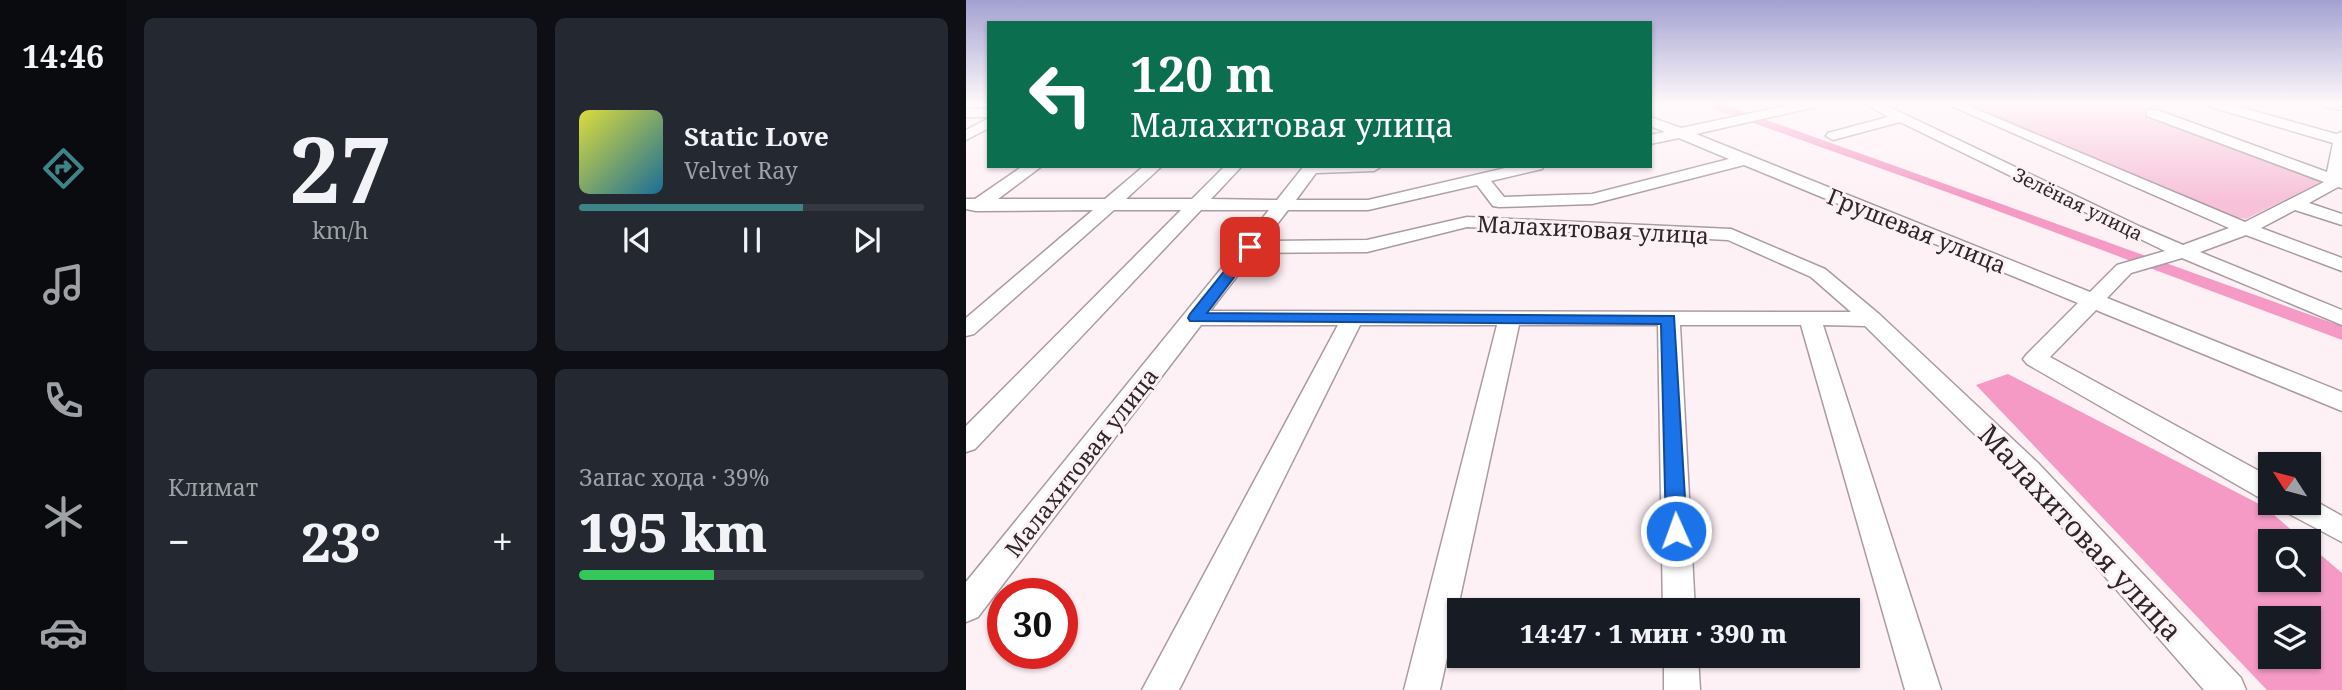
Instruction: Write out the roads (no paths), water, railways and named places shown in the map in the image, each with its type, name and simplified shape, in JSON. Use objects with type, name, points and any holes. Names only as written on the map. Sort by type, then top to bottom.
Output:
[{"type":"street","name":"Грушевая улица","points":[[1686,136],[2342,402]]},
{"type":"street","name":"Зелёная улица","points":[[1938,136],[2181,252],[2342,318]]},
{"type":"street","points":[[2031,136],[2245,229],[2342,265]]},
{"type":"street","points":[[2215,136],[2337,181]]},
{"type":"street","points":[[2258,483],[2035,359],[2124,269],[2245,229],[2337,181],[2342,139]]},
{"type":"street","points":[[1481,179],[1499,202],[1592,199],[1744,160]]},
{"type":"street","points":[[970,207],[1031,168]]},
{"type":"street","points":[[966,329],[1152,168]]},
{"type":"street","points":[[966,442],[1232,168]]},
{"type":"street","points":[[1283,206],[1311,168]]},
{"type":"street","points":[[970,207],[1109,204],[1368,205],[1528,168]]},
{"type":"street","points":[[2294,204],[2342,220]]},
{"type":"street","name":"Малахитовая улица","points":[[966,607],[1283,206]]},
{"type":"street","name":"Малахитовая улица","points":[[1250,247],[1367,246],[1467,222],[1731,235],[1818,273],[1871,319],[2028,470],[2228,690]]},
{"type":"street","points":[[1196,318],[1871,319]]},
{"type":"street","points":[[1160,690],[1353,318]]},
{"type":"street","points":[[1422,690],[1509,319]]},
{"type":"street","points":[[1669,319],[1679,598]]},
{"type":"street","points":[[1810,320],[1923,690]]},
{"type":"street","points":[[2315,515],[2342,530]]},
{"type":"street","points":[[1681,668],[1682,690]]}]
